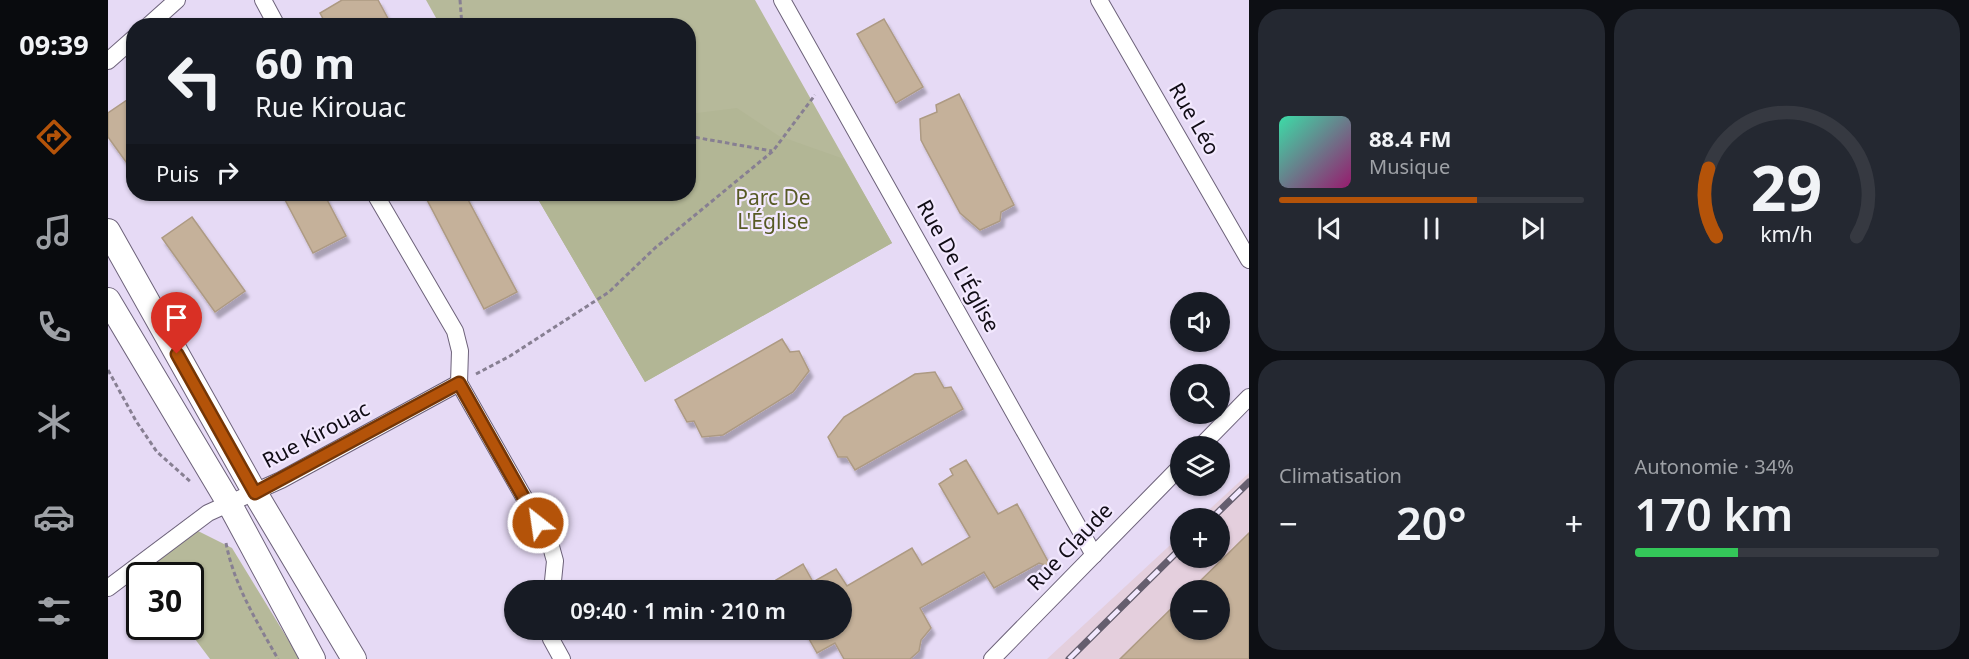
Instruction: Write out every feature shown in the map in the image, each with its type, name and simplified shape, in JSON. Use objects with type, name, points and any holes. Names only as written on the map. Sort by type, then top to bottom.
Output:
[{"type":"street","points":[[157,18],[177,0]]},
{"type":"street","points":[[262,0],[272,18]]},
{"type":"street","name":"Rue De L'Église","points":[[782,0],[1094,555]]},
{"type":"street","name":"Rue Léo","points":[[1099,0],[1249,260]]},
{"type":"street","points":[[108,61],[126,45]]},
{"type":"street","points":[[379,201],[455,331],[460,351],[459,383],[550,543],[555,561],[553,580]]},
{"type":"street","points":[[108,231],[255,493],[354,659]]},
{"type":"street","points":[[108,300],[229,503],[314,659]]},
{"type":"street","name":"Rue Kirouac","points":[[108,588],[208,513],[255,493],[459,383]]},
{"type":"street","points":[[1211,436],[1249,397]]},
{"type":"street","name":"Rue Claude","points":[[992,659],[1170,477]]},
{"type":"street","points":[[551,640],[562,659]]},
{"type":"path","points":[[460,0],[461,18]]},
{"type":"path","points":[[459,383],[510,356],[609,292],[655,248],[773,151],[826,78]]},
{"type":"path","points":[[696,137],[773,151]]},
{"type":"path","points":[[108,381],[112,378]]},
{"type":"shaded area","points":[[1249,473],[1249,659],[1047,659],[1170,545],[1170,568],[1230,568],[1230,508],[1211,508],[1224,496],[1230,496],[1230,490]]},
{"type":"green space","name":"Parc De L'Église","points":[[426,0],[755,0],[892,243],[645,382],[539,201],[696,201],[696,18],[436,18]]},
{"type":"green space","name":"Parc De L'Église","points":[[737,108],[779,136],[844,159],[892,243],[645,382],[539,201],[696,201],[696,113]]},
{"type":"green space","points":[[196,530],[232,548],[300,659],[210,659],[196,640],[204,640],[204,562],[153,562]]},
{"type":"building","points":[[342,0],[378,0],[388,18],[323,18],[320,13]]},
{"type":"building","points":[[884,19],[923,87],[896,103],[857,34]]},
{"type":"building","points":[[959,94],[1014,205],[1001,212],[1000,221],[980,230],[960,213],[921,140],[920,119],[937,112],[936,105]]},
{"type":"building","points":[[126,101],[126,162],[108,137],[108,113]]},
{"type":"building","points":[[286,201],[328,201],[346,236],[313,253]]},
{"type":"building","points":[[428,201],[469,201],[517,292],[484,309]]},
{"type":"building","points":[[192,217],[245,291],[215,312],[162,238]]},
{"type":"building","points":[[782,339],[790,352],[799,351],[809,371],[793,392],[723,435],[702,437],[694,421],[687,422],[675,400]]},
{"type":"building","points":[[935,372],[944,388],[951,387],[963,409],[855,470],[847,457],[838,457],[828,437],[844,417],[915,374]]},
{"type":"building","points":[[966,460],[998,514],[1017,504],[1051,567],[1039,563],[994,588],[984,572],[920,608],[931,628],[921,640],[919,651],[910,659],[844,659],[835,643],[817,653],[810,640],[852,640],[852,583],[912,548],[922,565],[970,537],[939,484],[953,475],[950,469]]},
{"type":"building","points":[[1249,533],[1249,659],[1120,659],[1170,610],[1170,640],[1230,640],[1230,580],[1201,580],[1213,568],[1230,568],[1230,552]]},
{"type":"building","points":[[803,564],[812,580],[776,580]]},
{"type":"building","points":[[836,569],[843,580],[817,580]]},
{"type":"railway","points":[[1222,508],[1249,482]]},
{"type":"railway","points":[[1069,659],[1170,559]]},
{"type":"route","points":[[177,354],[255,493],[459,383],[538,523]]}]
